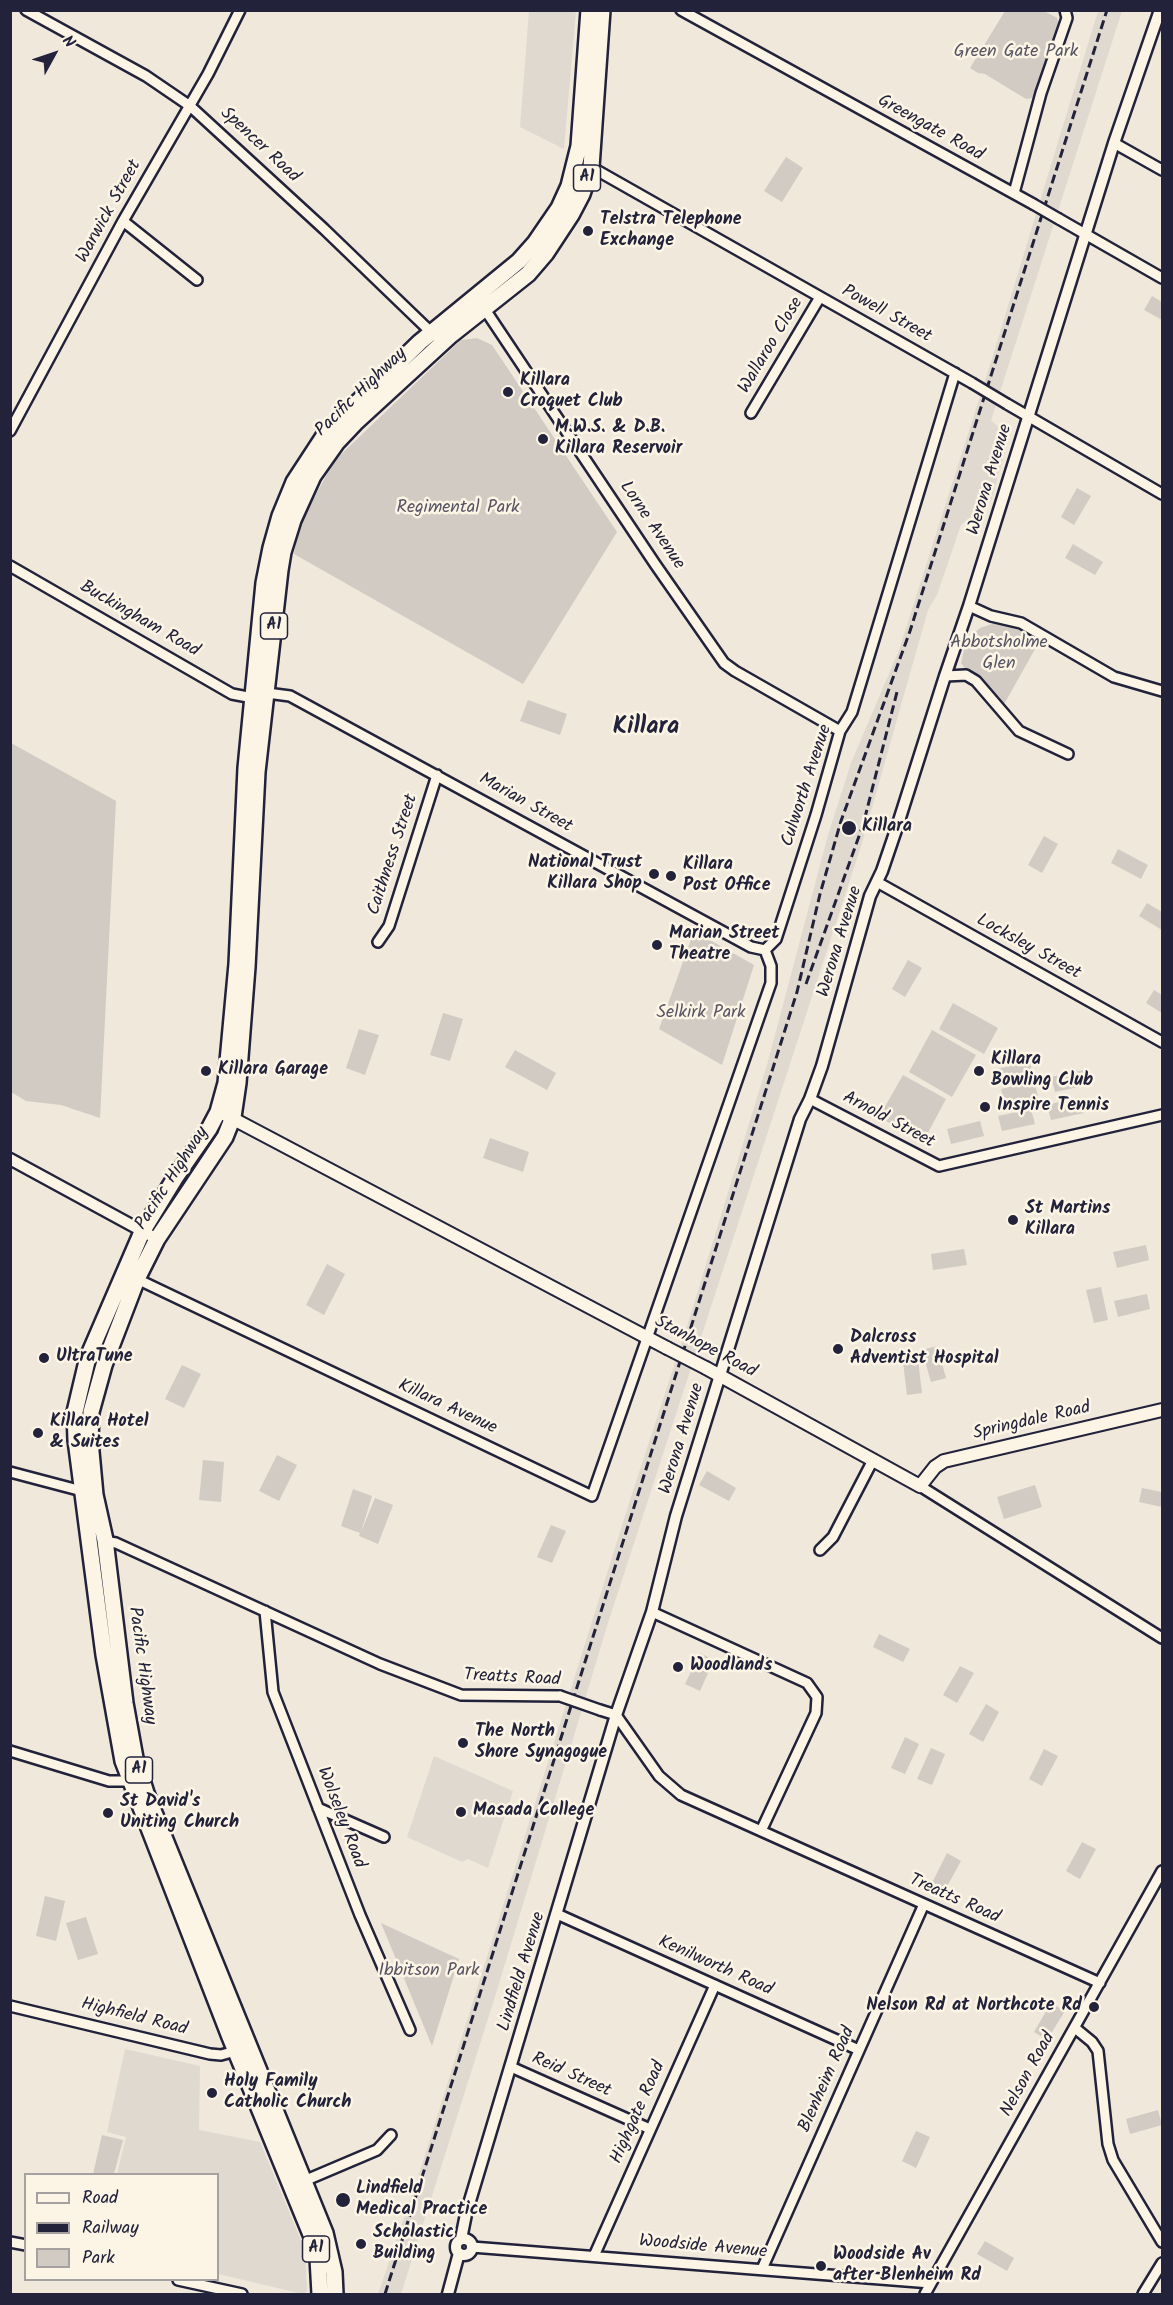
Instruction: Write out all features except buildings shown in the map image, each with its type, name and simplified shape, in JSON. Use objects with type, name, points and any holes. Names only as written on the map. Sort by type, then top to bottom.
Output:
[{"type":"highway","name":"Pacific Highway","points":[[320,2295],[316,2247],[146,1793],[135,1758],[97,1541],[82,1491],[75,1412],[88,1357],[142,1232],[209,1129],[218,1112],[226,1083],[237,964],[246,768],[283,552],[292,520],[320,464],[349,429],[475,296],[528,252],[559,208],[569,186],[579,146],[589,10]]},
{"type":"highway","name":"Pacific Highway","points":[[437,338],[518,284],[546,253],[582,194],[591,167],[602,10]]},
{"type":"highway","name":"Pacific Highway","points":[[260,695],[247,967],[238,1083],[233,1117],[225,1137],[157,1239],[137,1279],[104,1365],[91,1412],[90,1441],[104,1655],[123,1761],[242,2049],[304,2181],[325,2233],[332,2256],[335,2295]]},
{"type":"main road","name":"Stanhope Road","points":[[218,1112],[233,1117],[706,1368],[920,1486]]},
{"type":"main road","name":"Springdale Road","points":[[920,1486],[935,1467],[944,1461],[1162,1410]]},
{"type":"street","name":"Spencer Road","points":[[26,10],[146,76],[190,106],[324,229],[437,338]]},
{"type":"street","name":"Warwick Street","points":[[10,430],[123,221],[190,106],[240,10]]},
{"type":"street","name":"Greengate Road","points":[[681,10],[1014,193],[1162,278]]},
{"type":"street","points":[[1014,193],[1041,93],[1067,18],[1065,10]]},
{"type":"street","name":"Werona Avenue","points":[[616,1715],[652,1612],[676,1516],[800,1119],[822,1066],[870,896],[897,827],[1029,417],[1114,143],[1160,10]]},
{"type":"street","points":[[1114,143],[1162,170]]},
{"type":"street","name":"Powell Street","points":[[591,167],[955,373],[1162,494]]},
{"type":"street","points":[[123,221],[197,280]]},
{"type":"street","name":"Lorne Avenue","points":[[475,296],[724,663],[735,672],[840,731]]},
{"type":"street","name":"Wallaroo Close","points":[[751,413],[820,297]]},
{"type":"street","name":"Culworth Avenue","points":[[765,950],[776,939],[840,731],[852,712],[955,373]]},
{"type":"street","name":"Buckingham Road","points":[[10,566],[231,694],[260,695]]},
{"type":"street","points":[[969,606],[991,616],[1021,623],[1114,677],[1162,691]]},
{"type":"street","points":[[945,676],[966,675],[976,681],[1019,730],[1068,754]]},
{"type":"street","name":"Marian Street","points":[[260,695],[290,696],[752,947],[765,950]]},
{"type":"street","name":"Caithness Street","points":[[378,942],[389,926],[437,775]]},
{"type":"street","name":"Locksley Street","points":[[877,882],[1162,1042]]},
{"type":"street","points":[[648,1339],[771,983],[771,966],[765,950]]},
{"type":"street","name":"Arnold Street","points":[[810,1099],[939,1166],[1162,1115]]},
{"type":"street","points":[[10,1159],[157,1239]]},
{"type":"street","name":"Killara Avenue","points":[[137,1279],[592,1496],[648,1339]]},
{"type":"street","points":[[820,1550],[833,1537],[873,1460]]},
{"type":"street","points":[[10,1472],[82,1491]]},
{"type":"street","name":"Stanhope Road","points":[[920,1486],[1162,1638]]},
{"type":"street","name":"Treatts Road","points":[[97,1541],[112,1542],[380,1664],[461,1695],[560,1696],[616,1715],[659,1776],[681,1795],[1100,1983]]},
{"type":"street","name":"Wolseley Road","points":[[265,1611],[273,1692],[360,1915],[410,2030]]},
{"type":"street","points":[[652,1612],[807,1683],[817,1697],[816,1713],[761,1831]]},
{"type":"street","name":"Lindfield Avenue","points":[[461,2239],[466,2214],[616,1715]]},
{"type":"street","points":[[10,1751],[109,1781],[130,1781]]},
{"type":"street","points":[[318,1808],[384,1838]]},
{"type":"street","name":"Nelson Road","points":[[925,2295],[1162,1871]]},
{"type":"street","name":"Blenheim Road","points":[[762,2270],[924,1904]]},
{"type":"street","name":"Kenilworth Road","points":[[557,1914],[859,2050]]},
{"type":"street","name":"Highgate Road","points":[[594,2256],[715,1985]]},
{"type":"street","name":"Highfield Road","points":[[10,2006],[210,2054],[221,2055],[242,2049]]},
{"type":"street","points":[[1074,2028],[1092,2042],[1099,2055],[1108,2144],[1113,2160],[1162,2242]]},
{"type":"street","name":"Reid Street","points":[[511,2067],[650,2129]]},
{"type":"street","points":[[304,2181],[377,2150],[391,2135]]},
{"type":"street","points":[[448,2295],[459,2253],[456,2246],[461,2239],[470,2241],[472,2247],[466,2254],[459,2253]]},
{"type":"street","name":"Woodside Avenue","points":[[472,2247],[931,2283]]},
{"type":"street","points":[[1143,2295],[1162,2263]]},
{"type":"street","points":[[182,2281],[242,2295]]},
{"type":"shaded area","points":[[529,11],[576,11],[564,149],[520,127]]},
{"type":"shaded area","points":[[1098,11],[1122,11],[991,420],[1009,438],[991,501],[961,525],[937,595],[928,610],[862,843],[608,1623],[498,1987],[401,2294],[378,2294],[420,2171],[630,1500],[689,1320],[767,1065],[828,835],[851,763],[899,650],[990,365]]},
{"type":"shaded area","name":"Masada College","points":[[434,1756],[513,1791],[488,1868],[468,1859],[462,1862],[407,1837]]},
{"type":"shaded area","points":[[125,2049],[200,2066],[199,2130],[260,2142],[305,2250],[307,2291],[303,2294],[219,2274],[219,2173],[117,2173],[126,2137],[107,2132]]},
{"type":"green space","name":"Green Gate Park","points":[[1005,11],[1044,11],[1057,18],[1058,22],[1035,95],[1032,98],[1026,99],[985,74],[970,68]]},
{"type":"green space","points":[[786,157],[803,168],[782,202],[764,191]]},
{"type":"green space","points":[[1152,296],[1162,302],[1162,320],[1144,310]]},
{"type":"green space","name":"Regimental Park","points":[[477,338],[492,345],[617,532],[523,684],[294,554],[299,526],[334,461],[461,340]]},
{"type":"green space","points":[[1077,488],[1091,496],[1074,525],[1061,517]]},
{"type":"green space","points":[[1073,544],[1103,562],[1095,575],[1065,558]]},
{"type":"green space","name":"Abbotsholme Glen","points":[[992,624],[1005,625],[1023,631],[1039,642],[1003,706],[980,678],[967,671],[961,663],[964,650],[972,635],[980,628]]},
{"type":"green space","points":[[528,700],[567,714],[560,735],[520,721]]},
{"type":"green space","points":[[11,743],[116,801],[100,1118],[61,1105],[26,1101],[11,1092]]},
{"type":"green space","points":[[1044,836],[1058,844],[1042,873],[1028,865]]},
{"type":"green space","points":[[1118,849],[1148,865],[1141,879],[1111,863]]},
{"type":"green space","points":[[1147,903],[1162,912],[1162,930],[1139,916]]},
{"type":"green space","name":"Selkirk Park","points":[[694,931],[754,965],[722,1065],[659,1029]]},
{"type":"green space","points":[[908,960],[922,968],[905,997],[892,989]]},
{"type":"green space","points":[[1154,990],[1162,995],[1162,1013],[1146,1003]]},
{"type":"green space","points":[[953,1003],[998,1028],[984,1054],[939,1029]]},
{"type":"green space","points":[[443,1013],[463,1019],[450,1061],[430,1055]]},
{"type":"green space","points":[[359,1029],[379,1035],[365,1075],[346,1068]]},
{"type":"green space","points":[[932,1030],[976,1055],[952,1097],[909,1072]]},
{"type":"green space","points":[[515,1050],[556,1073],[547,1090],[505,1067]]},
{"type":"green space","points":[[1030,1062],[1033,1077],[1000,1085],[997,1069]]},
{"type":"green space","points":[[1084,1070],[1088,1085],[1055,1092],[1051,1077]]},
{"type":"green space","points":[[903,1075],[946,1099],[923,1142],[879,1117]]},
{"type":"green space","points":[[1034,1081],[1038,1096],[1005,1104],[1001,1089]]},
{"type":"green space","points":[[1080,1097],[1084,1113],[1051,1120],[1047,1105]]},
{"type":"green space","points":[[1031,1109],[1035,1124],[1002,1131],[998,1116]]},
{"type":"green space","points":[[980,1121],[984,1136],[951,1144],[947,1129]]},
{"type":"green space","points":[[490,1138],[529,1152],[523,1172],[483,1158]]},
{"type":"green space","points":[[1146,1245],[1149,1260],[1117,1268],[1113,1252]]},
{"type":"green space","points":[[964,1249],[967,1265],[933,1270],[931,1254]]},
{"type":"green space","points":[[327,1264],[345,1274],[324,1315],[306,1305]]},
{"type":"green space","points":[[1101,1287],[1108,1320],[1094,1323],[1086,1290]]},
{"type":"green space","points":[[1147,1294],[1150,1309],[1118,1317],[1114,1301]]},
{"type":"green space","points":[[937,1346],[946,1378],[931,1382],[922,1350]]},
{"type":"green space","points":[[918,1360],[922,1393],[907,1395],[903,1362]]},
{"type":"green space","points":[[182,1365],[201,1374],[184,1408],[165,1399]]},
{"type":"green space","points":[[277,1455],[297,1465],[279,1501],[259,1491]]},
{"type":"green space","points":[[203,1460],[224,1462],[221,1502],[199,1500]]},
{"type":"green space","points":[[707,1471],[736,1488],[729,1501],[699,1485]]},
{"type":"green space","points":[[1035,1485],[1042,1507],[1004,1519],[997,1497]]},
{"type":"green space","points":[[1142,1488],[1162,1492],[1162,1507],[1139,1502]]},
{"type":"green space","points":[[353,1489],[372,1496],[361,1532],[375,1498],[393,1505],[378,1544],[359,1536],[360,1533],[341,1526]]},
{"type":"green space","points":[[551,1525],[566,1531],[552,1563],[537,1557]]},
{"type":"green space","points":[[879,1634],[910,1649],[903,1662],[873,1647]]},
{"type":"green space","points":[[700,1653],[714,1660],[700,1691],[685,1684]]},
{"type":"green space","points":[[960,1666],[974,1673],[957,1703],[943,1695]]},
{"type":"green space","points":[[986,1704],[999,1712],[983,1742],[969,1734]]},
{"type":"green space","points":[[905,1737],[919,1744],[905,1774],[891,1768]]},
{"type":"green space","points":[[931,1748],[945,1754],[932,1785],[917,1779]]},
{"type":"green space","points":[[1044,1749],[1058,1756],[1042,1786],[1029,1779]]},
{"type":"green space","points":[[1082,1842],[1096,1849],[1080,1879],[1066,1871]]},
{"type":"green space","points":[[947,1853],[961,1861],[945,1890],[932,1883]]},
{"type":"green space","points":[[45,1896],[65,1901],[56,1941],[36,1936]]},
{"type":"green space","points":[[86,1917],[98,1954],[78,1960],[66,1923]]},
{"type":"green space","name":"Ibbitson Park","points":[[381,1923],[459,1959],[432,2046]]},
{"type":"green space","points":[[1051,2003],[1065,2011],[1047,2040],[1034,2032]]},
{"type":"green space","points":[[1158,2110],[1162,2125],[1130,2134],[1126,2119]]},
{"type":"green space","points":[[916,2131],[930,2137],[916,2168],[902,2161]]},
{"type":"green space","points":[[102,2135],[123,2140],[114,2173],[93,2173]]},
{"type":"green space","points":[[985,2241],[1014,2258],[1007,2271],[977,2254]]},
{"type":"railway","points":[[385,2294],[797,992],[820,894],[841,821],[910,631],[1107,10]]},
{"type":"railway","points":[[806,984],[863,825],[897,692]]},
{"type":"place","name":"Telstra Telephone Exchange","points":[[588,231]]},
{"type":"place","name":"Killara Croquet Club","points":[[508,392]]},
{"type":"place","name":"M.W.S. & D.B. Killara Reservoir","points":[[543,439]]},
{"type":"place","name":"Killara","points":[[849,828]]},
{"type":"place","name":"National Trust Killara Shop","points":[[654,874]]},
{"type":"place","name":"Killara Post Office","points":[[671,876]]},
{"type":"place","name":"Marian Street Theatre","points":[[657,945]]},
{"type":"place","name":"Killara Garage","points":[[206,1071]]},
{"type":"place","name":"Killara Bowling Club","points":[[979,1071]]},
{"type":"place","name":"Inspire Tennis","points":[[985,1107]]},
{"type":"place","name":"St Martins Killara","points":[[1013,1220]]},
{"type":"place","name":"Dalcross Adventist Hospital","points":[[838,1349]]},
{"type":"place","name":"UltraTune","points":[[44,1358]]},
{"type":"place","name":"Killara Hotel & Suites","points":[[38,1433]]},
{"type":"place","name":"Woodlands","points":[[678,1667]]},
{"type":"place","name":"The North Shore Synagogue","points":[[463,1743]]},
{"type":"place","name":"Masada College","points":[[461,1812]]},
{"type":"place","name":"St David's Uniting Church","points":[[108,1813]]},
{"type":"place","name":"Nelson Rd at Northcote Rd","points":[[1094,2007]]},
{"type":"place","name":"Holy Family Catholic Church","points":[[212,2093]]},
{"type":"place","name":"Lindfield Medical Practice","points":[[343,2200]]},
{"type":"place","name":"Scholastic Building","points":[[361,2244]]},
{"type":"place","name":"Woodside Av after Blenheim Rd","points":[[821,2266]]},
{"type":"district","name":"Killara","points":[[646,729]]}]
